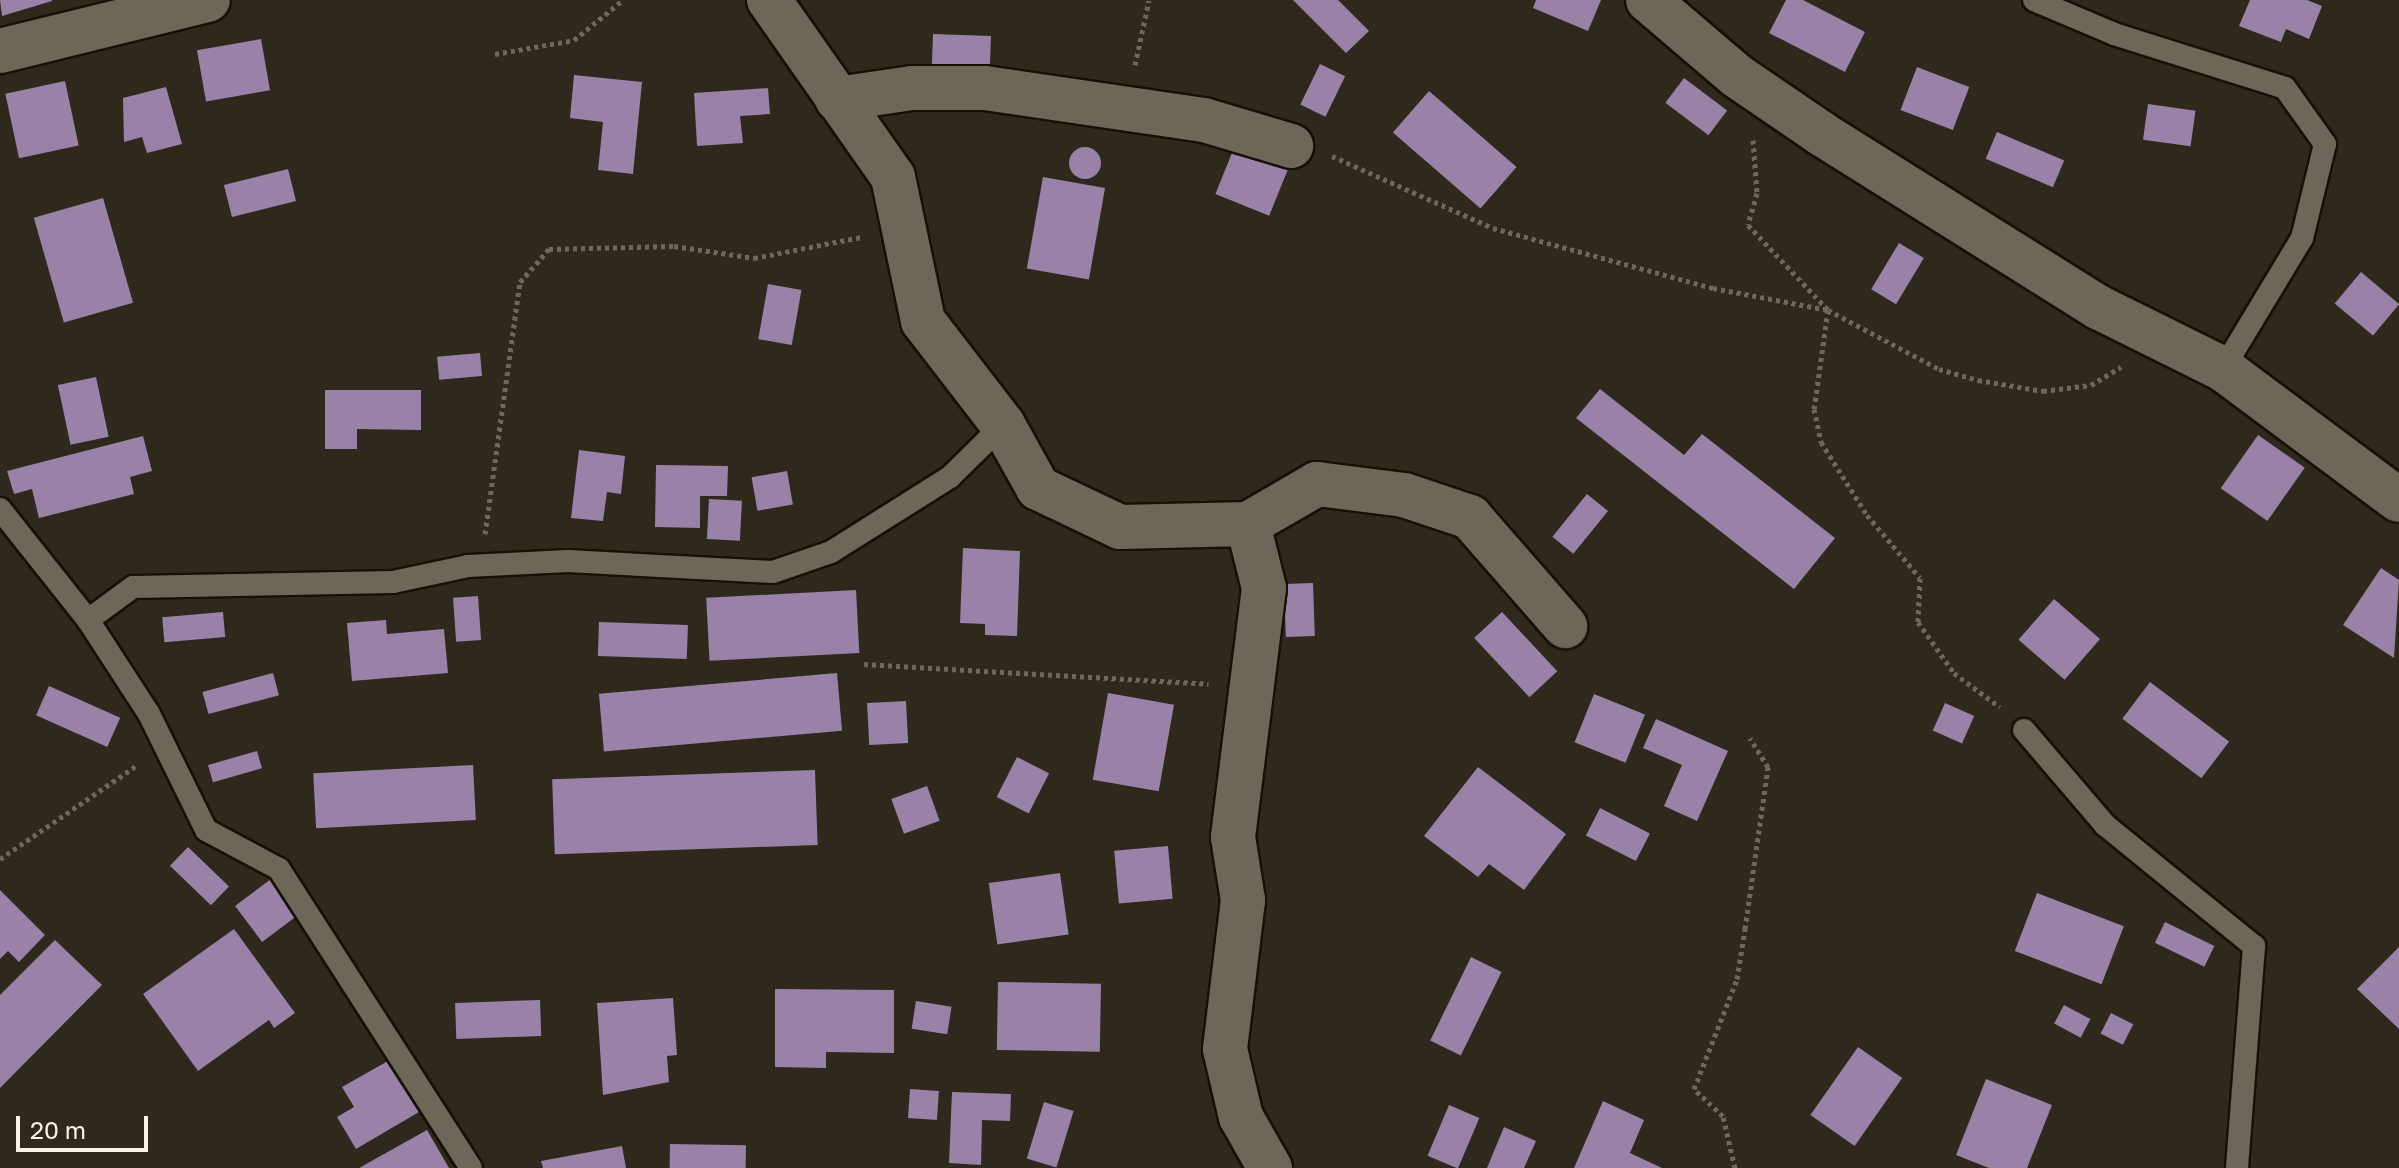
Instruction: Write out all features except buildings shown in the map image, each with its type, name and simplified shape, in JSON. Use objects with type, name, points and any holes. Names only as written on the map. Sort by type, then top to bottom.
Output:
[{"type":"street","points":[[0,51],[208,0]]},
{"type":"street","points":[[769,0],[893,177],[901,230],[923,321],[1003,425],[1038,488],[1120,527],[1248,524],[1317,484],[1404,495],[1470,517],[1565,626]]},
{"type":"street","points":[[1648,0],[1737,76],[2098,307],[2223,369],[2399,500]]},
{"type":"street","points":[[837,99],[912,88],[985,88],[1119,106],[1291,146]]},
{"type":"street","points":[[1248,524],[1264,588],[1257,682],[1233,837],[1243,900],[1225,1049],[1241,1117],[1270,1168]]},
{"type":"lane","points":[[2034,0],[2114,34],[2285,88],[2325,144],[2302,238],[2223,369]]},
{"type":"lane","points":[[88,620],[133,587],[393,582],[484,566],[568,561],[773,572],[831,552],[950,477],[1003,425]]},
{"type":"lane","points":[[0,509],[88,620],[170,753],[206,830],[279,869],[471,1168]]},
{"type":"lane","points":[[2024,730],[2105,825],[2254,946],[2237,1168]]},
{"type":"path","points":[[495,54],[574,40],[623,0]]},
{"type":"path","points":[[1119,106],[1149,0]]},
{"type":"path","points":[[1737,76],[1757,155],[1748,225],[1828,310]]},
{"type":"path","points":[[1291,146],[1385,175],[1493,228],[1713,288],[1828,310],[1939,369],[2043,391],[2091,385],[2161,339]]},
{"type":"path","points":[[484,566],[499,395],[520,282],[549,249],[674,246],[754,258],[901,230]]},
{"type":"path","points":[[1828,310],[1814,409],[1821,442],[1867,515],[1920,578],[1918,622],[1945,660],[2024,730]]},
{"type":"path","points":[[864,664],[1155,686],[1257,682]]},
{"type":"path","points":[[1735,1168],[1723,1116],[1694,1089],[1737,979],[1745,929],[1768,767],[1750,738]]},
{"type":"path","points":[[0,859],[124,769],[170,753]]}]
